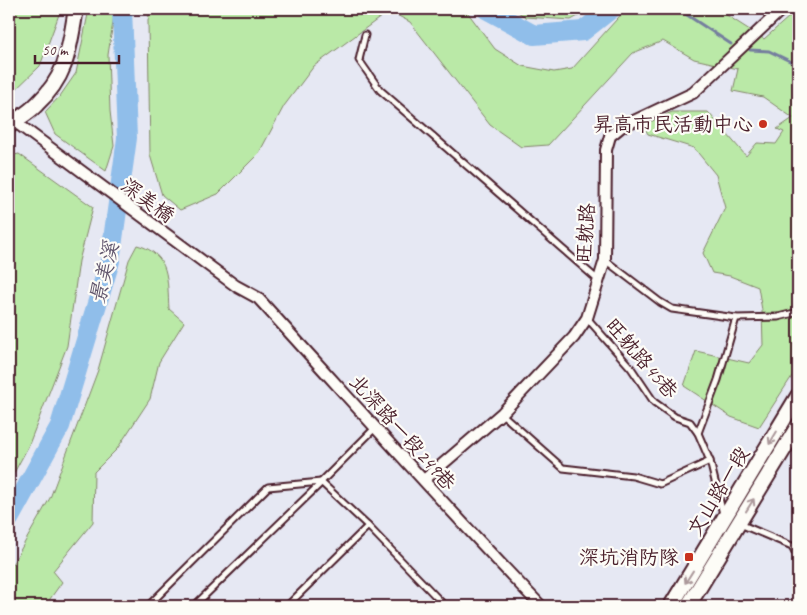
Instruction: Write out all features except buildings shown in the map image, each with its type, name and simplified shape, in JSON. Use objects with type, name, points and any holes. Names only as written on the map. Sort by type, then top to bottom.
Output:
[{"type":"main road","points":[[12,123],[37,105],[66,65],[76,9]]},
{"type":"main road","name":"文山路一段","points":[[688,606],[798,396]]},
{"type":"main road","name":"文山路一段","points":[[671,606],[798,426]]},
{"type":"street","name":"旺躭路","points":[[424,480],[502,413],[574,336],[587,318],[595,298],[598,280],[605,260],[606,150],[610,136],[621,127],[643,115],[693,93],[782,9]]},
{"type":"street","name":"深美橋","points":[[12,123],[236,286]]},
{"type":"street","name":"北深路一段249巷","points":[[236,286],[258,298],[424,480],[450,512],[541,606]]},
{"type":"lane","points":[[365,35],[359,60],[380,90],[598,280]]},
{"type":"lane","points":[[605,260],[672,309],[736,318],[778,317],[798,312]]},
{"type":"lane","name":"旺躭路45巷","points":[[587,318],[631,368],[654,402],[675,417],[690,422],[698,433],[717,484],[718,502],[731,521]]},
{"type":"lane","points":[[698,433],[718,380],[736,318]]},
{"type":"lane","points":[[502,413],[563,468],[633,476],[660,484],[710,461]]},
{"type":"lane","points":[[194,606],[376,428]]},
{"type":"lane","points":[[148,606],[268,488],[321,482],[368,526],[445,606]]},
{"type":"lane","points":[[731,521],[792,546],[795,552],[798,550]]},
{"type":"lane","points":[[287,606],[368,526]]},
{"type":"green space","points":[[9,9],[61,9],[40,66],[9,96]]},
{"type":"green space","points":[[89,9],[115,9],[108,55],[110,111],[114,146],[106,171],[55,134],[45,112],[60,96],[76,73]]},
{"type":"green space","points":[[150,9],[465,9],[495,49],[522,66],[554,72],[572,69],[626,9],[717,9],[764,39],[798,9],[798,367],[759,427],[731,417],[684,386],[696,351],[749,363],[763,345],[762,310],[758,287],[730,276],[712,273],[703,253],[725,208],[716,175],[694,148],[648,134],[643,125],[672,112],[708,112],[746,156],[757,143],[776,144],[784,132],[777,129],[793,118],[763,97],[733,91],[738,69],[694,59],[663,41],[633,53],[548,145],[521,147],[490,125],[410,22],[389,11],[314,66],[284,106],[259,153],[218,194],[180,210],[162,195],[150,155],[148,21]]},
{"type":"green space","points":[[514,9],[591,9],[571,20],[525,17]]},
{"type":"green space","points":[[19,154],[93,207],[79,261],[67,346],[28,447],[9,482],[9,156]]},
{"type":"green space","points":[[137,245],[148,249],[162,262],[167,278],[169,309],[184,322],[159,362],[150,399],[117,449],[94,472],[93,522],[53,571],[62,582],[45,606],[9,606],[9,570],[50,498],[98,370],[129,260]]},
{"type":"waterway","name":"景美溪","points":[[9,519],[60,426],[110,261],[127,138],[122,9]]},
{"type":"waterway","name":"景美溪","points":[[486,9],[534,35],[583,31],[611,9]]},
{"type":"waterway","points":[[678,9],[731,44]]},
{"type":"waterway","points":[[750,50],[769,51],[798,65]]},
{"type":"place","name":"昇高市民活動中心","points":[[763,124]]},
{"type":"place","name":"深坑消防隊","points":[[689,557]]}]
